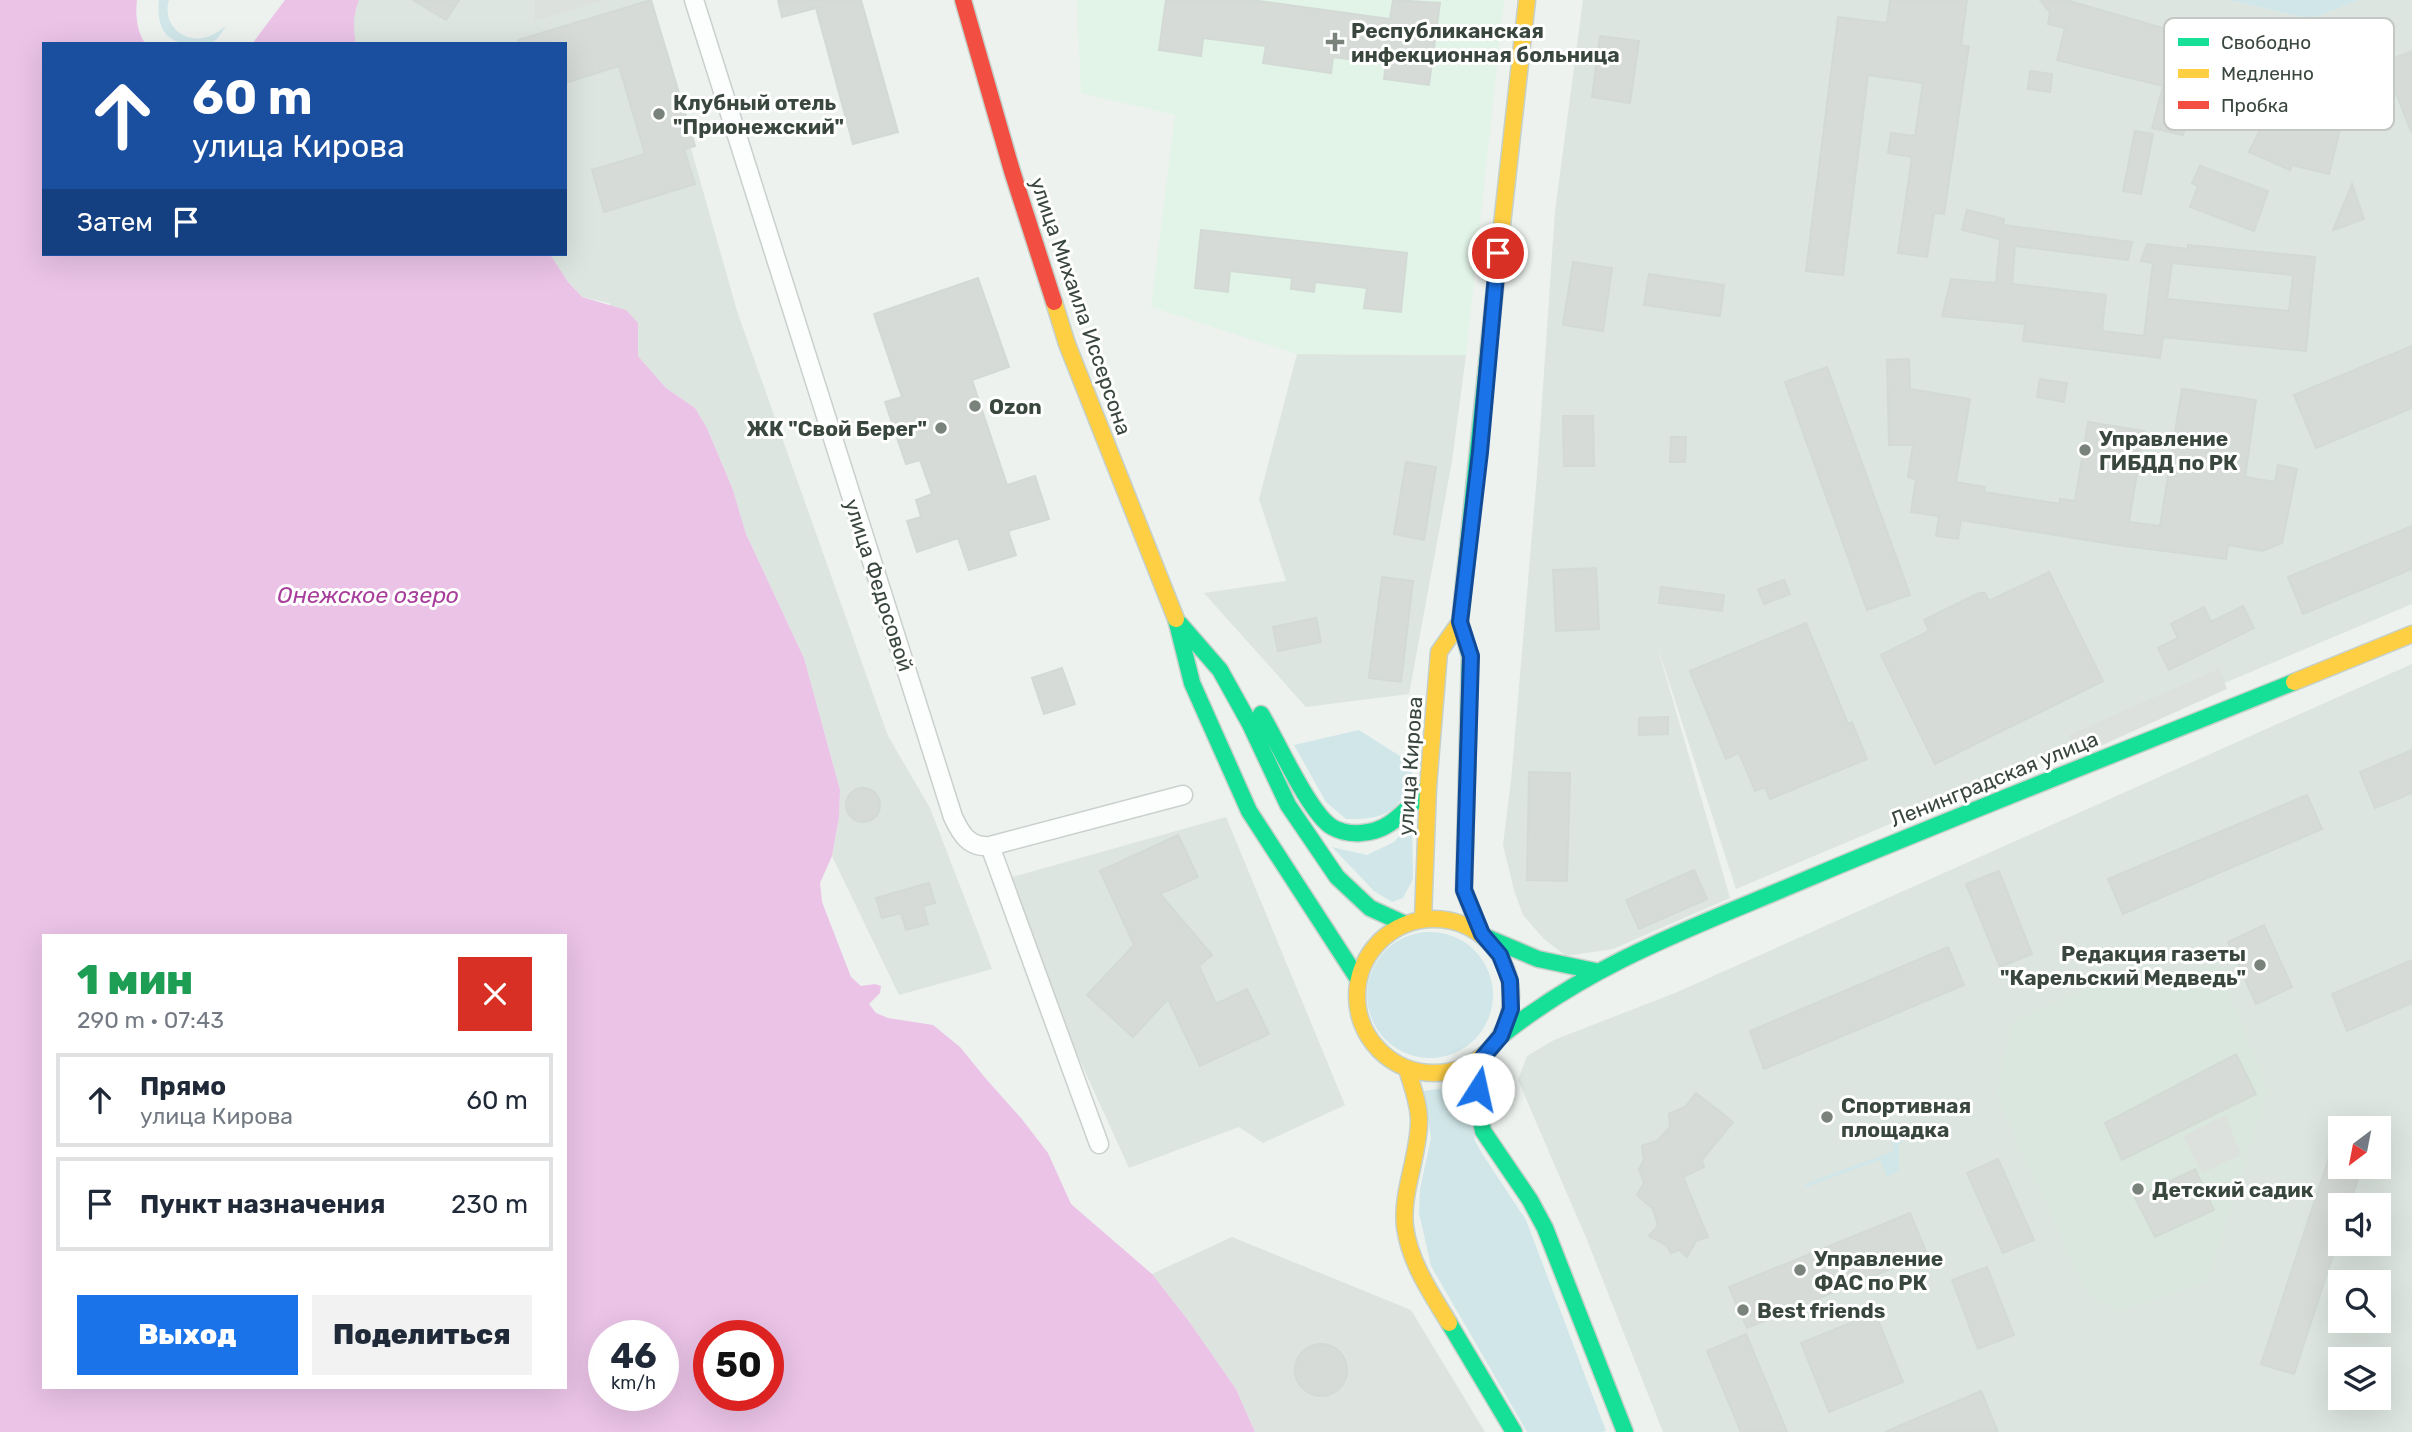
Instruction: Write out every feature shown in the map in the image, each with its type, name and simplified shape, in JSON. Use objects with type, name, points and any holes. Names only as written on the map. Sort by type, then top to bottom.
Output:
[{"type":"main road","name":"улица Михаила Иссерсона","points":[[963,0],[1012,171],[1068,344],[1177,621],[1192,683],[1249,811],[1358,979]]},
{"type":"main road","name":"улица Кирова","points":[[1482,934],[1464,890],[1471,656],[1460,622],[1480,447],[1503,201],[1527,0]]},
{"type":"main road","name":"улица Михаила Иссерсона","points":[[1177,621],[1220,670],[1255,734],[1288,805],[1337,877],[1370,908],[1405,924]]},
{"type":"main road","name":"улица Кирова","points":[[1423,919],[1428,787],[1439,652],[1460,622]]},
{"type":"main road","name":"Ленинградская улица","points":[[1501,1036],[1521,1018],[1595,971],[1902,838],[2299,682],[2412,634]]},
{"type":"main road","points":[[1220,670],[1262,716],[1312,804],[1331,827],[1352,832],[1371,832],[1390,824],[1428,787]]},
{"type":"main road","points":[[1482,934],[1500,955],[1510,981],[1511,1009],[1501,1036],[1483,1057],[1460,1070],[1433,1074],[1407,1069],[1381,1053],[1364,1030],[1356,996],[1358,979],[1368,956],[1384,937],[1405,924],[1423,919],[1444,919],[1464,924],[1538,959],[1595,971]]},
{"type":"main road","points":[[1483,1057],[1478,1100],[1483,1131],[1530,1200],[1545,1228],[1625,1432]]},
{"type":"main road","points":[[1407,1069],[1418,1105],[1419,1123],[1406,1203],[1405,1226],[1415,1266],[1514,1432]]},
{"type":"street","name":"улица Федосовой","points":[[694,0],[953,817],[964,838],[981,847],[990,846]]},
{"type":"street","points":[[1098,1144],[990,846],[1183,795]]},
{"type":"shaded area","points":[[159,0],[169,0],[172,26],[185,36],[203,38],[226,26],[212,42],[180,42],[165,32],[158,10]]},
{"type":"shaded area","points":[[359,0],[649,0],[737,311],[888,736],[930,808],[992,969],[899,995],[832,856],[839,817],[840,790],[804,658],[746,534],[733,490],[707,428],[695,408],[666,388],[638,356],[609,303],[582,297],[568,282],[551,256],[567,256],[567,42],[356,42],[353,32],[355,8]]},
{"type":"shaded area","points":[[535,0],[604,0],[535,21]]},
{"type":"shaded area","points":[[1077,0],[1504,0],[1466,355],[1297,354],[1151,307],[1175,115],[1081,93]]},
{"type":"shaded area","points":[[1583,0],[2228,0],[2307,18],[2164,18],[2164,130],[2394,130],[2394,18],[2314,18],[2359,0],[2412,0],[2412,604],[1736,889],[1656,642],[1730,898],[1613,949],[1566,956],[1544,939],[1523,915],[1503,845],[1511,781],[1537,475],[1555,211]]},
{"type":"shaded area","points":[[2228,0],[2359,0],[2314,18]]},
{"type":"shaded area","points":[[1297,354],[1466,355],[1452,461],[1409,694],[1306,707],[1204,593],[1286,581],[1259,499]]},
{"type":"shaded area","points":[[2412,664],[2412,1432],[1663,1432],[1587,1240],[1518,1080],[1527,1056],[1554,1040],[1675,993]]},
{"type":"shaded area","points":[[2219,669],[2227,689],[2078,756],[2069,735]]},
{"type":"shaded area","points":[[1359,730],[1414,765],[1405,792],[1393,809],[1374,817],[1346,819],[1326,802],[1294,745]]},
{"type":"shaded area","points":[[1226,817],[1345,1105],[1263,1143],[1239,1127],[1129,1168],[998,881]]},
{"type":"shaded area","points":[[1412,821],[1413,879],[1403,898],[1392,902],[1374,891],[1332,847],[1367,855],[1394,842]]},
{"type":"shaded area","points":[[1430,932],[1454,937],[1474,951],[1488,971],[1493,995],[1488,1019],[1474,1039],[1454,1053],[1430,1058],[1406,1053],[1386,1039],[1372,1019],[1367,995],[1372,971],[1386,951],[1406,937]]},
{"type":"shaded area","name":"Детский садик","points":[[2150,959],[2161,988],[2216,961],[2268,1090],[2206,1282],[2119,1310],[2089,1296],[1997,1096],[2012,1024]]},
{"type":"shaded area","points":[[1465,1085],[1475,1141],[1526,1220],[1606,1431],[1527,1432],[1431,1266],[1419,1213],[1420,1189],[1431,1138],[1424,1091]]},
{"type":"shaded area","points":[[2226,1115],[2241,1155],[2202,1173],[2183,1136]]},
{"type":"shaded area","points":[[1912,1126],[1917,1135],[1899,1143],[1899,1171],[1887,1177],[1880,1160],[1806,1187],[1805,1184],[1894,1151],[1889,1135]]},
{"type":"shaded area","points":[[1232,1237],[1411,1310],[1485,1432],[1255,1432],[1236,1389],[1152,1274]]},
{"type":"water","name":"Онежское озеро","points":[[0,0],[137,0],[137,23],[145,42],[42,42],[42,256],[551,256],[568,282],[582,297],[626,310],[638,323],[638,356],[666,388],[695,408],[707,428],[733,490],[746,534],[804,658],[840,790],[839,817],[832,856],[820,883],[822,902],[851,977],[861,986],[881,986],[880,993],[869,1004],[876,1013],[888,1018],[933,1025],[960,1047],[1048,1153],[1071,1204],[1152,1274],[1236,1389],[1255,1432],[0,1432]]},
{"type":"water","points":[[285,0],[359,0],[354,22],[356,42],[254,42]]},
{"type":"building","points":[[413,0],[459,0],[446,20]]},
{"type":"building","name":"Клубный отель \"Прионежский\"","points":[[651,0],[695,146],[684,149],[695,184],[604,212],[592,170],[645,154],[619,66],[568,82],[567,42],[518,40]]},
{"type":"building","points":[[778,0],[861,0],[898,132],[853,144],[816,8],[782,17]]},
{"type":"building","name":"Республиканская инфекционная больница","points":[[1166,0],[1251,0],[1390,19],[1393,0],[1440,3],[1429,85],[1384,79],[1386,64],[1333,57],[1331,73],[1263,63],[1266,46],[1203,38],[1201,56],[1159,50]]},
{"type":"building","points":[[1890,0],[1967,0],[1961,45],[1969,46],[1944,214],[1934,213],[1927,257],[1898,253],[1912,157],[1888,153],[1891,133],[1915,136],[1923,83],[1868,75],[1843,275],[1806,271],[1838,17],[1887,23]]},
{"type":"building","points":[[2040,0],[2066,0],[2164,28],[2164,130],[2184,130],[2183,135],[2152,128],[2163,86],[2057,60],[2065,28],[2048,24],[2050,12]]},
{"type":"building","points":[[1600,36],[1639,41],[1630,103],[1592,97]]},
{"type":"building","points":[[2412,51],[2412,131],[2394,88],[2394,58]]},
{"type":"building","points":[[2030,71],[2052,74],[2050,92],[2028,89]]},
{"type":"building","points":[[2260,130],[2340,130],[2329,174],[2292,165],[2290,170],[2249,152]]},
{"type":"building","points":[[2135,131],[2153,134],[2141,194],[2123,191]]},
{"type":"building","points":[[2200,166],[2268,191],[2254,231],[2190,207],[2198,186],[2192,183]]},
{"type":"building","points":[[2352,184],[2364,219],[2333,230]]},
{"type":"building","points":[[1967,210],[2004,219],[2003,225],[2132,242],[2128,260],[2015,246],[2012,284],[2106,295],[2102,331],[2144,336],[2153,263],[2141,261],[2147,244],[2188,249],[2188,245],[2315,257],[2306,351],[2163,337],[2160,358],[2023,341],[2025,324],[1942,316],[1951,279],[1996,283],[2000,239],[1962,230]],"holes":[[[2172,263],[2293,275],[2289,311],[2167,299]]]},
{"type":"building","points":[[1201,230],[1407,253],[1401,312],[1364,308],[1367,288],[1315,282],[1314,292],[1291,289],[1292,278],[1230,271],[1228,292],[1195,288]]},
{"type":"building","points":[[1573,262],[1612,268],[1603,331],[1563,325]]},
{"type":"building","points":[[1649,274],[1724,285],[1720,316],[1644,305]]},
{"type":"building","name":"ЖК \"Свой Берег\"","points":[[978,278],[1009,367],[972,380],[1007,485],[1035,476],[1049,519],[1008,531],[1016,555],[969,570],[958,538],[917,552],[907,521],[921,517],[916,500],[932,494],[920,460],[906,464],[885,402],[902,397],[874,314]]},
{"type":"building","points":[[2412,346],[2412,408],[2316,448],[2294,395]]},
{"type":"building","points":[[1909,359],[1910,389],[1970,399],[1956,482],[1985,487],[1984,492],[2060,504],[2060,499],[2075,501],[2088,422],[2144,431],[2129,522],[2160,526],[2182,389],[2256,400],[2245,477],[2275,482],[2278,465],[2297,469],[2282,543],[2262,551],[2228,545],[2226,559],[1961,520],[1958,539],[1936,536],[1939,516],[1911,512],[1916,479],[1908,477],[1913,445],[1889,445],[1887,360]]},
{"type":"building","points":[[1827,367],[1910,595],[1867,610],[1785,382]]},
{"type":"building","points":[[2040,379],[2067,383],[2064,402],[2037,397]]},
{"type":"building","points":[[1563,416],[1593,416],[1594,466],[1564,466]]},
{"type":"building","points":[[1671,437],[1686,437],[1685,462],[1670,462]]},
{"type":"building","points":[[1406,462],[1436,467],[1424,540],[1394,534]]},
{"type":"building","points":[[2412,526],[2412,569],[2303,614],[2288,577]]},
{"type":"building","points":[[1596,568],[1599,629],[1556,631],[1553,570]]},
{"type":"building","points":[[2049,572],[2103,681],[1935,764],[1881,655],[1929,631],[1924,620],[1979,593],[1985,593],[1989,601]]},
{"type":"building","points":[[1382,577],[1413,581],[1401,682],[1369,678]]},
{"type":"building","points":[[1784,580],[1790,594],[1764,604],[1758,589]]},
{"type":"building","points":[[1661,587],[1724,595],[1722,611],[1659,603]]},
{"type":"building","points":[[2243,606],[2254,628],[2169,670],[2158,648],[2178,638],[2171,624],[2204,607],[2211,622]]},
{"type":"building","points":[[1316,618],[1321,642],[1278,651],[1273,627]]},
{"type":"building","points":[[1806,623],[1848,724],[1852,722],[1867,759],[1770,799],[1765,787],[1755,791],[1739,753],[1726,759],[1690,671]]},
{"type":"building","points":[[1062,668],[1075,704],[1044,714],[1032,678]]},
{"type":"building","points":[[1668,717],[1668,734],[1639,735],[1639,718]]},
{"type":"building","points":[[2412,750],[2412,793],[2375,808],[2360,772]]},
{"type":"building","points":[[1529,772],[1570,773],[1567,881],[1527,880]]},
{"type":"building","points":[[863,788],[875,793],[880,805],[875,817],[863,822],[851,817],[846,805],[851,793]]},
{"type":"building","points":[[2307,795],[2322,829],[2123,914],[2108,879]]},
{"type":"building","points":[[1178,835],[1198,877],[1160,894],[1212,955],[1199,966],[1216,1004],[1247,989],[1269,1034],[1200,1066],[1168,999],[1133,1037],[1087,995],[1134,945],[1100,871]]},
{"type":"building","points":[[1694,870],[1707,899],[1639,929],[1626,900]]},
{"type":"building","points":[[1999,871],[2032,954],[2000,967],[1966,884]]},
{"type":"building","points":[[929,883],[935,903],[923,906],[928,924],[906,930],[901,913],[882,918],[876,898]]},
{"type":"building","name":"Редакция газеты \"Карельский Медведь\"","points":[[2264,925],[2292,987],[2256,1004],[2228,942]]},
{"type":"building","points":[[1948,947],[1964,985],[1764,1069],[1750,1031]]},
{"type":"building","points":[[2412,960],[2412,1003],[2347,1031],[2332,994]]},
{"type":"building","points":[[2236,1054],[2256,1094],[2122,1160],[2105,1123]]},
{"type":"building","points":[[1696,1093],[1733,1122],[1702,1160],[1704,1167],[1683,1177],[1708,1237],[1696,1241],[1687,1257],[1679,1250],[1671,1253],[1666,1245],[1649,1236],[1658,1226],[1653,1209],[1637,1195],[1644,1183],[1639,1169],[1644,1160],[1642,1146],[1657,1141],[1670,1127],[1669,1114],[1685,1107]]},
{"type":"building","points":[[1998,1159],[2034,1240],[2003,1253],[1967,1173]]},
{"type":"building","points":[[2328,1160],[2328,1180],[2358,1180],[2353,1193],[2328,1193],[2328,1256],[2333,1256],[2294,1374],[2261,1364]]},
{"type":"building","points":[[2195,1169],[2214,1210],[2155,1237],[2135,1198]]},
{"type":"building","points":[[1910,1213],[1927,1254],[1747,1328],[1729,1287]]},
{"type":"building","points":[[1987,1267],[2014,1335],[1978,1349],[1952,1280]]},
{"type":"building","points":[[1875,1313],[1903,1382],[1829,1412],[1801,1343]]},
{"type":"building","points":[[1746,1334],[1787,1432],[1741,1432],[1707,1351]]},
{"type":"building","points":[[1321,1344],[1340,1351],[1347,1370],[1340,1389],[1321,1396],[1302,1389],[1295,1370],[1302,1351]]},
{"type":"building","points":[[1981,1391],[1998,1432],[1885,1432],[1946,1406]]},
{"type":"traffic: fast","points":[[1482,935],[1464,890],[1470,656],[1460,622],[1494,297]]},
{"type":"traffic: fast","points":[[1176,619],[1192,683],[1249,811],[1358,979]]},
{"type":"traffic: fast","points":[[1180,624],[1220,670],[1250,724],[1288,805],[1337,877],[1370,908],[1405,924]]},
{"type":"traffic: fast","points":[[1501,1036],[1573,986],[1648,947],[1928,829],[2294,682]]},
{"type":"traffic: fast","points":[[1261,714],[1313,807],[1332,827],[1361,833],[1383,827],[1405,811],[1428,787]]},
{"type":"traffic: fast","points":[[1486,937],[1538,959],[1595,971]]},
{"type":"traffic: fast","points":[[1483,1057],[1478,1089],[1483,1131],[1530,1200],[1545,1228],[1625,1432]]},
{"type":"traffic: fast","points":[[1449,1323],[1514,1432]]},
{"type":"traffic: slow","points":[[1494,297],[1527,0]]},
{"type":"traffic: slow","points":[[1054,302],[1067,344],[1176,619]]},
{"type":"traffic: slow","points":[[1423,919],[1428,787],[1439,652],[1460,622]]},
{"type":"traffic: slow","points":[[2294,682],[2412,634]]},
{"type":"traffic: slow","points":[[1434,919],[1463,925],[1488,942],[1505,967],[1511,996],[1505,1025],[1488,1050],[1463,1067],[1434,1073],[1405,1067],[1380,1050],[1363,1025],[1357,996],[1363,967],[1380,942],[1405,925],[1434,919]]},
{"type":"traffic: slow","points":[[1407,1069],[1417,1101],[1419,1121],[1404,1214],[1405,1227],[1416,1265],[1449,1323]]},
{"type":"traffic: jam","points":[[963,0],[1012,171],[1054,302]]},
{"type":"place","name":"Республиканская инфекционная больница","points":[[1335,42]]},
{"type":"place","name":"Клубный отель \"Прионежский\"","points":[[659,114]]},
{"type":"place","name":"Ozon","points":[[975,406]]},
{"type":"place","name":"ЖК \"Свой Берег\"","points":[[941,428]]},
{"type":"place","name":"Управление ГИБДД по РК","points":[[2085,450]]},
{"type":"place","name":"Редакция газеты \"Карельский Медведь\"","points":[[2260,965]]},
{"type":"place","name":"Спортивная площадка","points":[[1827,1117]]},
{"type":"place","name":"Детский садик","points":[[2138,1189]]},
{"type":"place","name":"Управление ФАС по РК","points":[[1800,1270]]},
{"type":"place","name":"Best friends","points":[[1743,1310]]},
{"type":"route","points":[[1478,1089],[1483,1057],[1501,1036],[1511,1009],[1510,981],[1500,955],[1482,934],[1464,890],[1471,656],[1460,622],[1480,452],[1498,253]]}]
